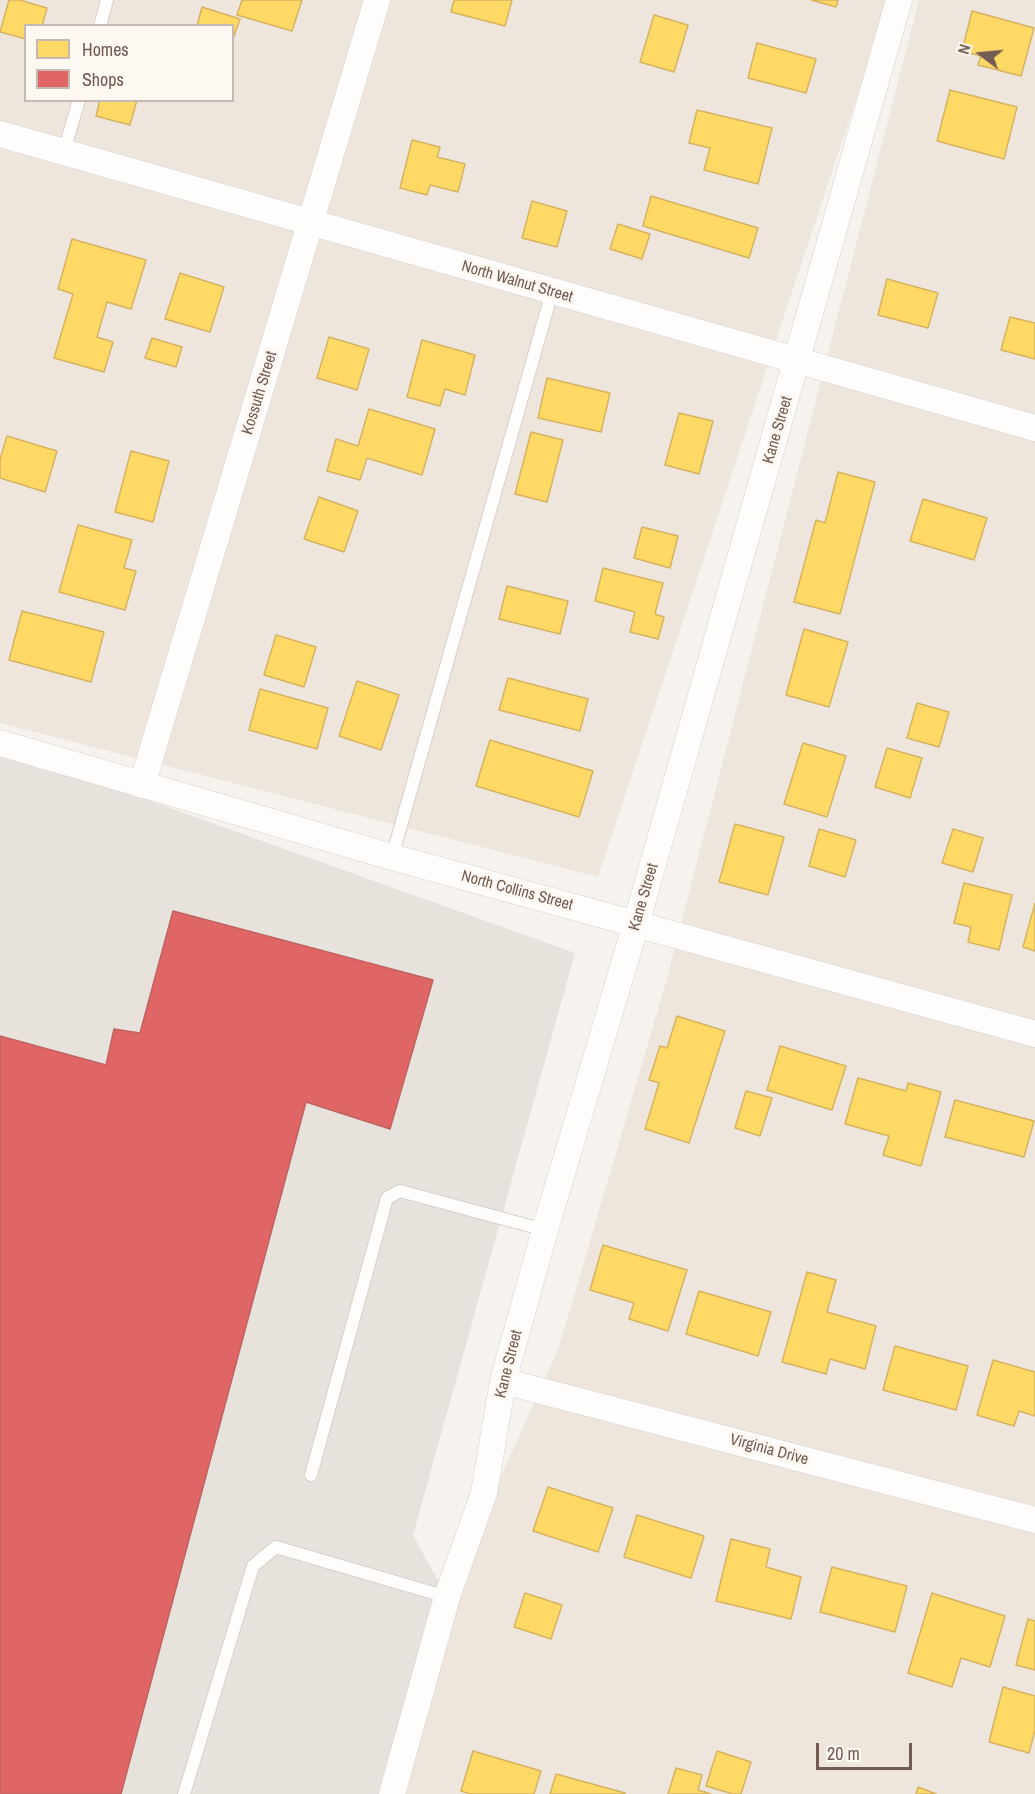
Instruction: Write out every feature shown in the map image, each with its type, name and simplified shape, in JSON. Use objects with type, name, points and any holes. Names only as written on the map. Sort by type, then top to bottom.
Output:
[{"type":"street","name":"Kossuth Street","points":[[142,785],[377,0]]},
{"type":"street","name":"Kane Street","points":[[392,1794],[447,1597],[484,1493],[503,1381],[798,360],[899,0]]},
{"type":"street","name":"North Walnut Street","points":[[0,134],[1035,428]]},
{"type":"street","name":"North Collins Street","points":[[0,743],[392,857],[1035,1034]]},
{"type":"street","name":"Virginia Drive","points":[[503,1381],[1035,1520]]},
{"type":"lane","points":[[101,24],[107,0]]},
{"type":"lane","points":[[64,151],[78,102]]},
{"type":"lane","points":[[392,857],[552,292]]},
{"type":"lane","points":[[311,1475],[387,1198],[400,1191],[545,1230]]},
{"type":"lane","points":[[184,1794],[253,1566],[276,1547],[447,1597]]},
{"type":"shaded area","points":[[0,0],[889,0],[598,877],[0,723]]},
{"type":"shaded area","points":[[919,0],[1035,0],[1035,1794],[404,1794],[447,1597],[559,1347],[666,982]]},
{"type":"shaded area","points":[[0,747],[575,953],[413,1535],[447,1597],[393,1794],[0,1794]]},
{"type":"building: Homes","points":[[9,0],[20,0],[47,8],[43,24],[24,24],[24,38],[0,32]]},
{"type":"building: Homes","points":[[242,0],[302,0],[292,31],[237,15]]},
{"type":"building: Homes","points":[[454,0],[512,0],[505,26],[451,12]]},
{"type":"building: Homes","points":[[811,0],[838,0],[836,7]]},
{"type":"building: Homes","points":[[202,7],[240,19],[234,36],[234,24],[198,24]]},
{"type":"building: Homes","points":[[972,11],[1034,28],[1021,76],[978,65],[981,56],[962,51]]},
{"type":"building: Homes","points":[[654,15],[688,25],[674,72],[640,62]]},
{"type":"building: Homes","points":[[757,43],[816,59],[806,93],[748,78]]},
{"type":"building: Homes","points":[[950,90],[1017,107],[1004,159],[937,141]]},
{"type":"building: Homes","points":[[100,102],[136,102],[130,125],[96,116]]},
{"type":"building: Homes","points":[[697,110],[772,128],[758,184],[704,170],[710,148],[689,143]]},
{"type":"building: Homes","points":[[412,140],[440,147],[437,157],[465,164],[458,192],[430,185],[427,195],[400,188]]},
{"type":"building: Homes","points":[[651,196],[758,228],[749,258],[643,226]]},
{"type":"building: Homes","points":[[532,201],[567,211],[557,247],[522,238]]},
{"type":"building: Homes","points":[[618,224],[650,234],[642,259],[610,249]]},
{"type":"building: Homes","points":[[72,239],[146,260],[131,309],[107,302],[97,337],[113,342],[104,372],[54,358],[73,294],[58,289]]},
{"type":"building: Homes","points":[[180,273],[224,287],[210,332],[165,319]]},
{"type":"building: Homes","points":[[887,279],[938,293],[928,328],[878,315]]},
{"type":"building: Homes","points":[[1010,317],[1035,323],[1035,359],[1001,350]]},
{"type":"building: Homes","points":[[329,337],[369,349],[357,390],[317,378]]},
{"type":"building: Homes","points":[[152,338],[182,347],[176,367],[145,358]]},
{"type":"building: Homes","points":[[422,340],[475,355],[465,395],[445,389],[440,406],[407,397]]},
{"type":"building: Homes","points":[[547,378],[610,393],[601,432],[538,418]]},
{"type":"building: Homes","points":[[369,409],[435,429],[422,475],[367,458],[360,480],[327,471],[336,439],[358,446]]},
{"type":"building: Homes","points":[[679,413],[713,421],[699,474],[665,465]]},
{"type":"building: Homes","points":[[531,432],[563,440],[547,502],[515,494]]},
{"type":"building: Homes","points":[[7,436],[57,451],[45,492],[0,478],[0,459]]},
{"type":"building: Homes","points":[[131,451],[169,461],[153,522],[115,512]]},
{"type":"building: Homes","points":[[838,472],[875,482],[840,614],[794,602],[816,520],[825,523]]},
{"type":"building: Homes","points":[[319,497],[358,511],[344,552],[304,539]]},
{"type":"building: Homes","points":[[923,499],[987,518],[974,560],[910,541]]},
{"type":"building: Homes","points":[[78,525],[132,540],[124,568],[136,571],[125,610],[59,592]]},
{"type":"building: Homes","points":[[642,527],[678,536],[670,568],[634,558]]},
{"type":"building: Homes","points":[[603,568],[663,583],[655,614],[664,617],[658,639],[630,632],[635,612],[595,601]]},
{"type":"building: Homes","points":[[507,586],[568,601],[560,634],[499,619]]},
{"type":"building: Homes","points":[[22,611],[104,632],[91,682],[9,660]]},
{"type":"building: Homes","points":[[804,629],[848,642],[829,707],[786,695]]},
{"type":"building: Homes","points":[[276,635],[316,647],[304,687],[264,675]]},
{"type":"building: Homes","points":[[508,678],[588,699],[580,731],[499,710]]},
{"type":"building: Homes","points":[[357,681],[399,695],[381,750],[339,736]]},
{"type":"building: Homes","points":[[260,689],[328,708],[317,749],[249,730]]},
{"type":"building: Homes","points":[[917,703],[949,712],[939,747],[907,738]]},
{"type":"building: Homes","points":[[490,740],[593,771],[579,817],[476,786]]},
{"type":"building: Homes","points":[[803,743],[846,756],[827,817],[784,804]]},
{"type":"building: Homes","points":[[887,748],[922,758],[910,798],[875,787]]},
{"type":"building: Homes","points":[[735,824],[784,837],[768,895],[719,882]]},
{"type":"building: Homes","points":[[819,829],[856,840],[845,877],[809,866]]},
{"type":"building: Homes","points":[[953,829],[983,838],[973,872],[942,863]]},
{"type":"building: Homes","points":[[964,883],[1012,895],[999,950],[968,942],[971,927],[954,923]]},
{"type":"building: Homes","points":[[1035,903],[1035,951],[1023,947]]},
{"type":"building: Homes","points":[[677,1016],[725,1031],[689,1143],[645,1129],[659,1083],[649,1080],[660,1046],[667,1048]]},
{"type":"building: Homes","points":[[780,1046],[846,1066],[832,1110],[767,1090]]},
{"type":"building: Homes","points":[[858,1078],[906,1091],[908,1083],[941,1092],[921,1166],[883,1155],[889,1136],[845,1124]]},
{"type":"building: Homes","points":[[746,1091],[772,1098],[760,1136],[735,1128]]},
{"type":"building: Homes","points":[[955,1100],[1034,1121],[1024,1157],[945,1137]]},
{"type":"building: Homes","points":[[603,1245],[687,1270],[668,1331],[629,1319],[634,1303],[590,1290]]},
{"type":"building: Homes","points":[[807,1272],[836,1280],[827,1312],[876,1326],[865,1369],[830,1359],[826,1374],[782,1362]]},
{"type":"building: Homes","points":[[699,1291],[771,1312],[758,1356],[686,1334]]},
{"type":"building: Homes","points":[[895,1346],[968,1366],[956,1410],[883,1390]]},
{"type":"building: Homes","points":[[993,1360],[1035,1372],[1035,1416],[1019,1411],[1014,1426],[977,1415]]},
{"type":"building: Homes","points":[[548,1487],[613,1508],[598,1552],[533,1531]]},
{"type":"building: Homes","points":[[637,1515],[704,1536],[691,1578],[624,1557]]},
{"type":"building: Homes","points":[[731,1539],[770,1549],[766,1567],[801,1577],[791,1619],[716,1601]]},
{"type":"building: Homes","points":[[832,1567],[907,1586],[895,1632],[820,1612]]},
{"type":"building: Homes","points":[[525,1593],[562,1605],[551,1639],[514,1627]]},
{"type":"building: Homes","points":[[932,1593],[1005,1616],[990,1667],[961,1658],[952,1687],[908,1673]]},
{"type":"building: Homes","points":[[1028,1619],[1035,1621],[1035,1670],[1016,1665]]},
{"type":"building: Homes","points":[[1003,1687],[1035,1696],[1035,1730],[1029,1753],[989,1742]]},
{"type":"building: Homes","points":[[473,1751],[541,1771],[534,1794],[470,1794],[461,1791]]},
{"type":"building: Homes","points":[[717,1751],[751,1762],[741,1794],[706,1786]]},
{"type":"building: Homes","points":[[676,1768],[702,1775],[698,1790],[711,1794],[668,1794]]},
{"type":"building: Homes","points":[[556,1774],[625,1793],[625,1794],[550,1794]]},
{"type":"building: Homes","points":[[918,1787],[936,1794],[916,1794]]},
{"type":"building: Shops","points":[[173,911],[433,980],[390,1129],[306,1102],[121,1794],[0,1794],[0,1036],[106,1065],[114,1029],[140,1033]]}]
